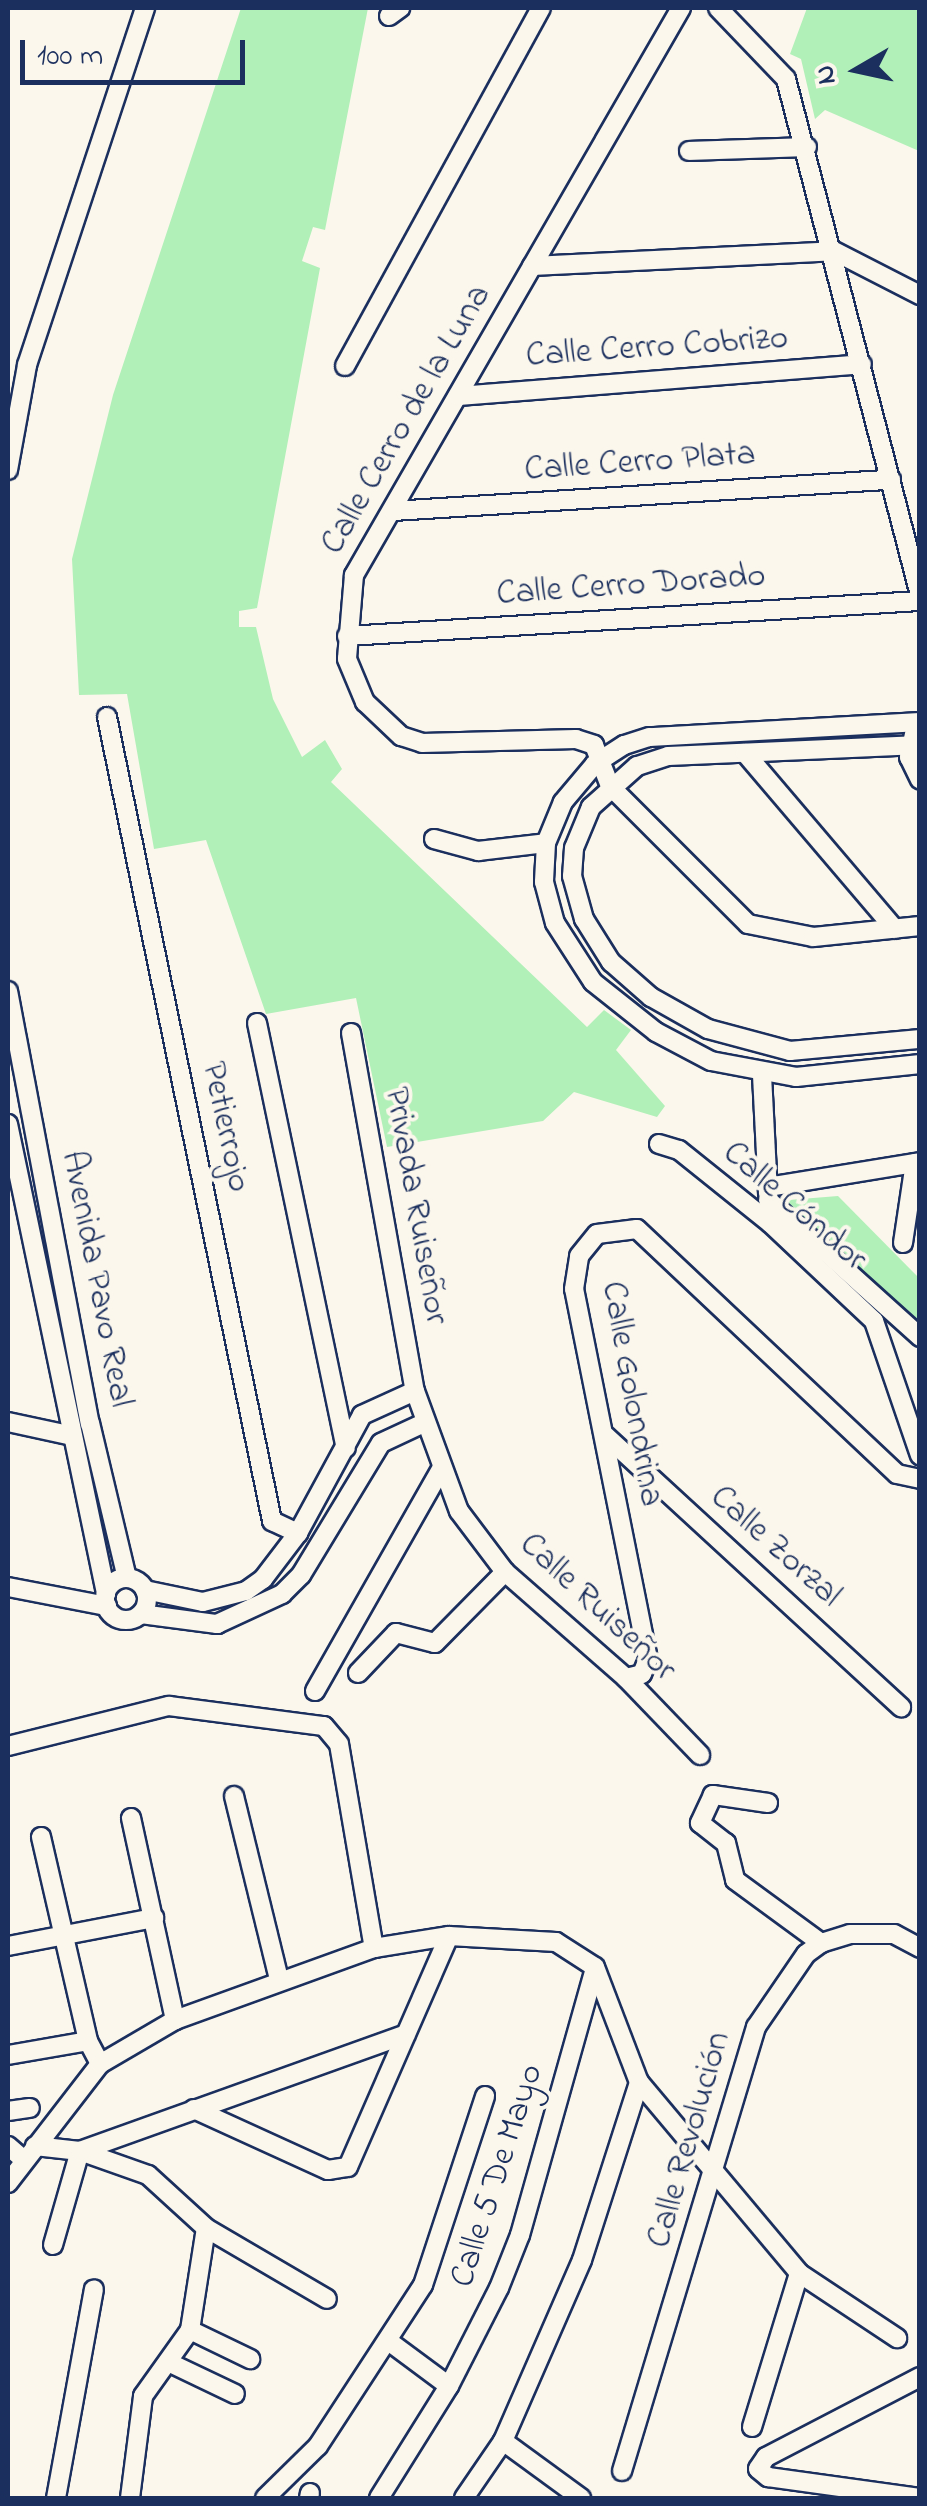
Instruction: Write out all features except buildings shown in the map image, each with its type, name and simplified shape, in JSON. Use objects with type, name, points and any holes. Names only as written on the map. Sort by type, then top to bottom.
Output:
[{"type":"street","points":[[8,470],[28,365],[144,8]]},
{"type":"street","points":[[345,366],[540,8]]},
{"type":"street","name":"Calle Cerro de la Luna","points":[[604,758],[576,739],[422,743],[400,736],[365,702],[347,659],[347,636],[354,576],[682,8]]},
{"type":"street","points":[[718,8],[782,71],[834,250],[920,598]]},
{"type":"street","points":[[690,151],[807,147]]},
{"type":"street","points":[[532,266],[834,250],[920,296]]},
{"type":"street","name":"Calle Cerro Cobrizo","points":[[458,396],[862,364]]},
{"type":"street","name":"Calle Cerro Plata","points":[[393,511],[891,480]]},
{"type":"street","name":"Calle Cerro Dorado","points":[[347,636],[920,598]]},
{"type":"street","name":"Petierrojo","points":[[107,717],[272,1521],[298,1533]]},
{"type":"street","points":[[920,780],[910,757],[917,745],[917,722],[649,737],[604,758],[563,802],[546,843],[544,882],[555,923],[592,982],[656,1032],[762,1075],[846,1074],[920,1064]]},
{"type":"street","points":[[917,745],[668,756],[637,766],[610,786],[591,807],[574,848],[574,886],[592,936],[651,997],[749,1044],[845,1050],[920,1039]]},
{"type":"street","points":[[746,753],[895,930]]},
{"type":"street","points":[[604,758],[610,786],[748,924],[813,937],[920,926]]},
{"type":"street","points":[[434,839],[478,851],[546,843]]},
{"type":"street","name":"Avenida Pavo Real","points":[[8,991],[90,1424],[127,1578]]},
{"type":"street","points":[[257,1022],[346,1448]]},
{"type":"street","name":"Privada Ruiseñor","points":[[351,1032],[416,1391]]},
{"type":"street","points":[[740,1069],[740,1050],[749,1044]]},
{"type":"street","points":[[845,1050],[846,1074]]},
{"type":"street","points":[[762,1075],[770,1223]]},
{"type":"street","name":"Avenida Pavo Real","points":[[8,1124],[68,1434],[106,1600]]},
{"type":"street","name":"Calle Cóndor","points":[[659,1144],[679,1150],[770,1223],[880,1329],[920,1455]]},
{"type":"street","points":[[768,1193],[917,1162],[903,1243]]},
{"type":"street","points":[[768,1193],[920,1337]]},
{"type":"street","name":"Calle Golondrina","points":[[626,1678],[642,1674],[648,1659],[574,1274],[585,1245],[597,1234],[624,1227],[637,1230],[898,1474],[920,1479]]},
{"type":"street","points":[[106,1600],[127,1578],[145,1590],[203,1602],[246,1591],[298,1533],[362,1415],[416,1391]]},
{"type":"street","name":"Calle Ruiseñor","points":[[416,1391],[424,1423],[459,1512],[505,1572],[626,1678],[700,1755]]},
{"type":"street","points":[[8,1422],[68,1434]]},
{"type":"street","points":[[8,1587],[106,1600],[126,1620],[141,1614],[217,1624],[282,1594],[301,1576],[381,1442],[424,1423]]},
{"type":"street","name":"Calle Zorzal","points":[[606,1436],[901,1707]]},
{"type":"street","points":[[315,1691],[441,1469]]},
{"type":"street","points":[[358,1673],[396,1633],[414,1634],[430,1645],[505,1572]]},
{"type":"street","points":[[141,1614],[145,1590]]},
{"type":"street","points":[[8,1746],[169,1706],[333,1733],[374,1948]]},
{"type":"street","points":[[8,1734],[37,1739]]},
{"type":"street","points":[[768,1803],[713,1795],[700,1823],[726,1843],[735,1880],[821,1943],[872,1933],[894,1934],[919,1946]]},
{"type":"street","points":[[234,1796],[279,1980]]},
{"type":"street","points":[[131,1818],[176,2020]]},
{"type":"street","points":[[41,1838],[88,2042],[100,2064]]},
{"type":"street","points":[[8,1946],[154,1918]]},
{"type":"street","points":[[194,2109],[338,2170],[356,2160],[449,1936]]},
{"type":"street","points":[[8,2183],[100,2064],[176,2020],[374,1948],[449,1936],[556,1942],[595,1967],[639,2082],[798,2273],[897,2338]]},
{"type":"street","name":"Calle Revolución","points":[[622,2471],[716,2171],[756,2027],[821,1943]]},
{"type":"street","name":"Calle 5 De Mayo","points":[[379,2498],[449,2386],[520,2235],[595,1967]]},
{"type":"street","points":[[8,2146],[30,2153],[80,2151],[406,2034]]},
{"type":"street","points":[[8,2055],[88,2042]]},
{"type":"street","points":[[464,2498],[503,2441],[582,2260],[639,2082]]},
{"type":"street","points":[[266,2498],[318,2446],[391,2343],[436,2250],[484,2096]]},
{"type":"street","points":[[8,2111],[30,2108]]},
{"type":"street","points":[[80,2151],[148,2174],[206,2228],[328,2299]]},
{"type":"street","points":[[54,2245],[80,2151]]},
{"type":"street","points":[[130,2498],[143,2396],[190,2330],[206,2228]]},
{"type":"street","points":[[752,2428],[798,2273]]},
{"type":"street","points":[[56,2498],[94,2289]]},
{"type":"street","points":[[190,2330],[250,2360]]},
{"type":"street","points":[[391,2343],[449,2386]]},
{"type":"street","points":[[168,2362],[235,2394]]},
{"type":"street","points":[[920,2377],[766,2457],[758,2469],[768,2477],[920,2498]]},
{"type":"street","points":[[503,2441],[582,2498]]},
{"type":"green space","points":[[241,8],[368,8],[325,230],[313,227],[302,261],[320,268],[257,608],[239,611],[239,627],[256,627],[273,699],[302,757],[325,740],[342,769],[331,782],[587,1027],[604,1010],[631,1030],[616,1050],[665,1106],[657,1117],[574,1092],[543,1121],[387,1147],[356,998],[266,1014],[206,840],[154,849],[127,694],[79,695],[72,559],[113,395]]},
{"type":"green space","points":[[807,8],[919,8],[919,151],[825,110],[815,119],[801,59],[790,54]]},
{"type":"green space","points":[[838,1196],[919,1278],[919,1334],[776,1201]]}]
